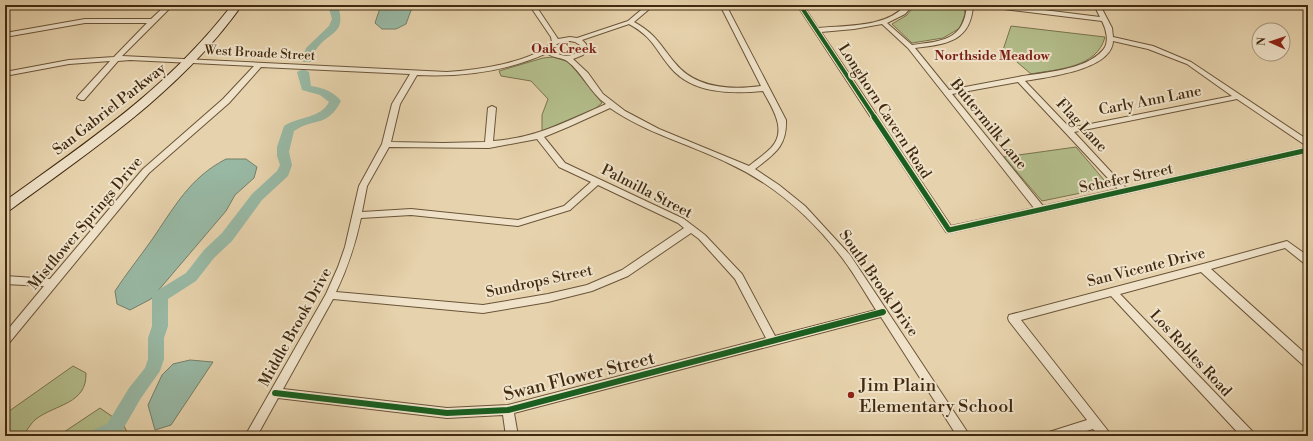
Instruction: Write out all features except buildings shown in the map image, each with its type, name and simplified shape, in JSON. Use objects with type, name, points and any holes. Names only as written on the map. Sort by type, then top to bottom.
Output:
[{"type":"street","points":[[81,98],[116,58],[170,5]]},
{"type":"street","name":"San Gabriel Parkway","points":[[5,208],[164,87],[207,44],[236,5]]},
{"type":"street","points":[[535,5],[535,9],[554,37],[555,42],[550,50],[555,56]]},
{"type":"street","points":[[555,42],[573,40],[603,33],[630,22],[651,5]]},
{"type":"street","points":[[722,5],[782,120],[784,132],[781,143],[749,170]]},
{"type":"street","name":"Longhorn Cavern Road","points":[[800,5],[949,230]]},
{"type":"street","points":[[817,30],[884,22],[904,13],[910,5]]},
{"type":"street","points":[[910,48],[944,41],[961,33],[970,20],[970,5]]},
{"type":"street","points":[[987,5],[1104,19]]},
{"type":"street","points":[[946,93],[1066,71],[1093,62],[1107,50],[1110,38],[1109,28],[1097,5]]},
{"type":"street","points":[[5,35],[85,21],[152,21]]},
{"type":"street","points":[[630,22],[651,35],[678,71],[694,82],[728,90],[766,88]]},
{"type":"street","name":"Buttermilk Lane","points":[[884,22],[910,48],[1040,209]]},
{"type":"street","points":[[544,24],[584,47]]},
{"type":"street","points":[[568,58],[578,56],[582,53],[584,47],[603,33]]},
{"type":"street","points":[[1110,38],[1150,47],[1189,63],[1308,144]]},
{"type":"street","name":"West Broade Street","points":[[513,64],[550,50]]},
{"type":"street","name":"West Broade Street","points":[[5,74],[69,62],[116,58],[191,60],[414,73],[468,72],[555,56],[568,58]]},
{"type":"street","name":"South Brook Drive","points":[[578,56],[584,74]]},
{"type":"street","name":"South Brook Drive","points":[[568,58],[584,74],[604,100],[636,121],[749,170],[792,199],[824,230],[847,257],[964,436]]},
{"type":"street","name":"Mistflower Springs Drive","points":[[5,340],[146,171],[226,102],[260,64]]},
{"type":"street","name":"Middle Brook Drive","points":[[251,436],[330,295],[343,268],[350,247],[363,186],[386,144],[396,104],[414,73]]},
{"type":"street","name":"Flag Lane","points":[[1019,79],[1124,191]]},
{"type":"street","name":"Carly Ann Lane","points":[[1068,131],[1238,97]]},
{"type":"street","points":[[386,144],[489,145],[539,136],[610,104]]},
{"type":"street","points":[[489,145],[492,108]]},
{"type":"street","name":"Palmilla Street","points":[[539,136],[562,164],[682,221],[702,238],[739,277],[772,340]]},
{"type":"street","name":"Schefer Street","points":[[949,230],[1308,150]]},
{"type":"street","points":[[356,215],[410,212],[518,223],[567,208],[598,181]]},
{"type":"street","name":"Sundrops Street","points":[[330,295],[483,309],[548,298],[589,288],[626,273],[690,228]]},
{"type":"street","name":"San Vicente Drive","points":[[1095,423],[1013,318],[1203,268],[1287,244],[1308,261]]},
{"type":"street","points":[[1203,268],[1308,363]]},
{"type":"street","points":[[5,280],[52,283]]},
{"type":"street","name":"Los Robles Road","points":[[1112,291],[1249,436]]},
{"type":"street","name":"Swan Flower Street","points":[[275,393],[447,412],[508,410],[883,312]]},
{"type":"street","points":[[508,410],[512,436]]},
{"type":"street","points":[[1053,436],[1095,423],[1106,436]]},
{"type":"shaded area","points":[[381,5],[413,5],[406,24],[396,29],[382,29],[375,23]]},
{"type":"shaded area","points":[[915,5],[964,5],[965,14],[960,28],[943,38],[912,43],[892,24],[907,15]]},
{"type":"shaded area","points":[[1011,26],[1105,37],[1101,47],[1094,55],[1085,61],[1064,68],[1031,74],[1003,50]]},
{"type":"shaded area","points":[[553,57],[569,62],[602,103],[596,108],[542,131],[542,115],[548,99],[531,81],[501,76],[499,71],[543,58]]},
{"type":"shaded area","points":[[1076,147],[1110,187],[1042,201],[1004,157]]},
{"type":"shaded area","points":[[226,159],[246,159],[257,167],[254,178],[235,195],[226,211],[151,299],[130,310],[117,304],[115,291],[183,195],[202,175]]},
{"type":"shaded area","points":[[190,360],[213,362],[171,425],[155,430],[148,405],[162,375],[173,364]]},
{"type":"shaded area","points":[[73,366],[86,373],[85,383],[76,397],[36,419],[24,434],[27,436],[5,436],[5,414]]},
{"type":"shaded area","points":[[100,408],[123,424],[129,436],[58,436]]},
{"type":"waterway","points":[[307,60],[310,50],[334,27],[337,19],[333,5]]},
{"type":"waterway","points":[[99,436],[113,430],[135,393],[152,371],[156,359],[156,338],[160,326],[160,296],[191,277],[209,254],[227,237],[232,228],[257,197],[283,173],[286,165],[283,156],[283,147],[288,129],[303,121],[321,117],[331,109],[335,101],[324,92],[306,88],[303,72]]},
{"type":"cycle path","points":[[800,5],[949,230],[1308,150]]},
{"type":"cycle path","points":[[275,393],[447,413],[508,410],[883,312]]},
{"type":"place","name":"Jim Plain Elementary School","points":[[851,395]]},
{"type":"district","name":"Oak Creek","points":[[564,48]]},
{"type":"district","name":"Northside Meadow","points":[[992,55]]}]
